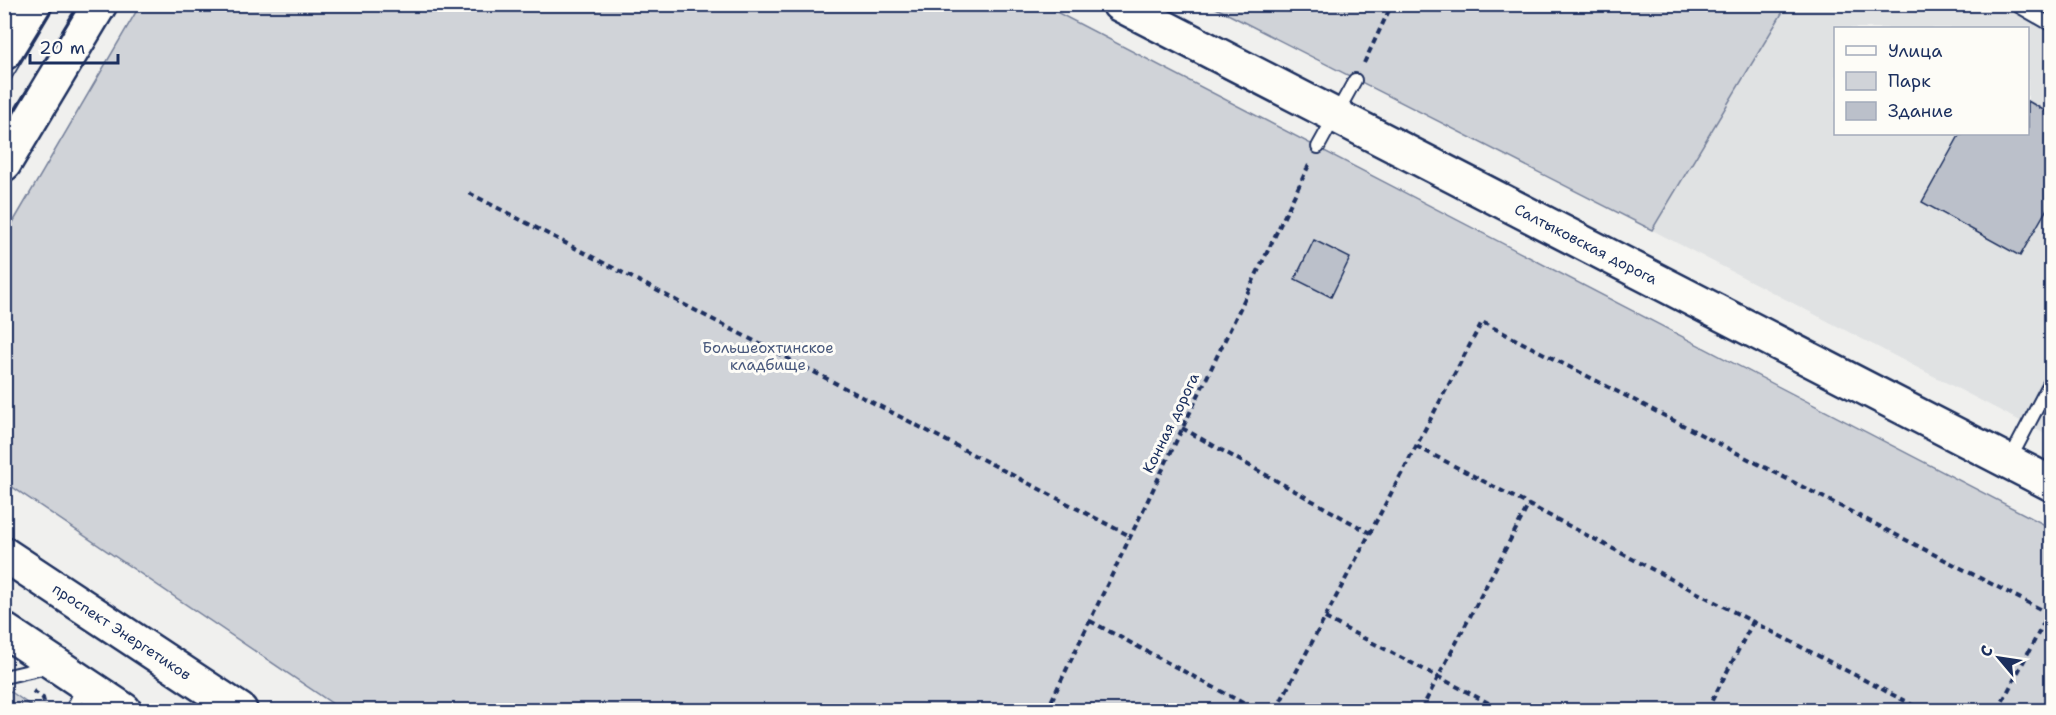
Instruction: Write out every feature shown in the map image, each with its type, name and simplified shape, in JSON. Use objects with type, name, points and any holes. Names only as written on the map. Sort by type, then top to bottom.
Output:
[{"type":"street","points":[[4,53],[34,4]]},
{"type":"street","points":[[4,164],[99,4]]},
{"type":"street","name":"Салтыковская дорога","points":[[1119,4],[2052,484]]},
{"type":"street","name":"проспект Энергетиков","points":[[4,554],[240,711]]},
{"type":"street","points":[[4,630],[56,665],[78,697],[124,711]]},
{"type":"lane","points":[[2014,4],[2052,25]]},
{"type":"lane","points":[[1318,147],[1355,80]]},
{"type":"lane","points":[[2008,462],[2052,379]]},
{"type":"lane","points":[[4,676],[56,665]]},
{"type":"path","points":[[1355,80],[1392,4]]},
{"type":"path","name":"Конная дорога","points":[[1047,711],[1318,147]]},
{"type":"path","points":[[469,193],[1130,536]]},
{"type":"path","points":[[1276,711],[1482,322],[2050,614],[1998,711]]},
{"type":"path","points":[[1182,428],[1370,533]]},
{"type":"path","points":[[1416,446],[1922,711]]},
{"type":"path","points":[[1421,711],[1529,504]]},
{"type":"path","points":[[1325,618],[1502,711]]},
{"type":"path","points":[[1090,621],[1256,711]]},
{"type":"path","points":[[1707,711],[1753,622]]},
{"type":"shaded area","points":[[1787,5],[2051,5],[2051,437],[1652,230]]},
{"type":"green space","name":"Большеохтинское кладбище","points":[[140,5],[1043,5],[2051,528],[2051,710],[342,710],[5,482],[5,236]]},
{"type":"green space","points":[[1210,5],[1787,5],[1652,230]]},
{"type":"green space","points":[[7,689],[37,710],[5,710],[5,690]]},
{"type":"building","points":[[2029,102],[2052,115],[2052,200],[2020,256],[1922,202],[1959,135],[2029,135]]},
{"type":"building","points":[[1314,240],[1350,258],[1331,297],[1295,279]]},
{"type":"tram line","points":[[4,91],[56,4]]},
{"type":"tram line","points":[[4,127],[78,4]]}]
